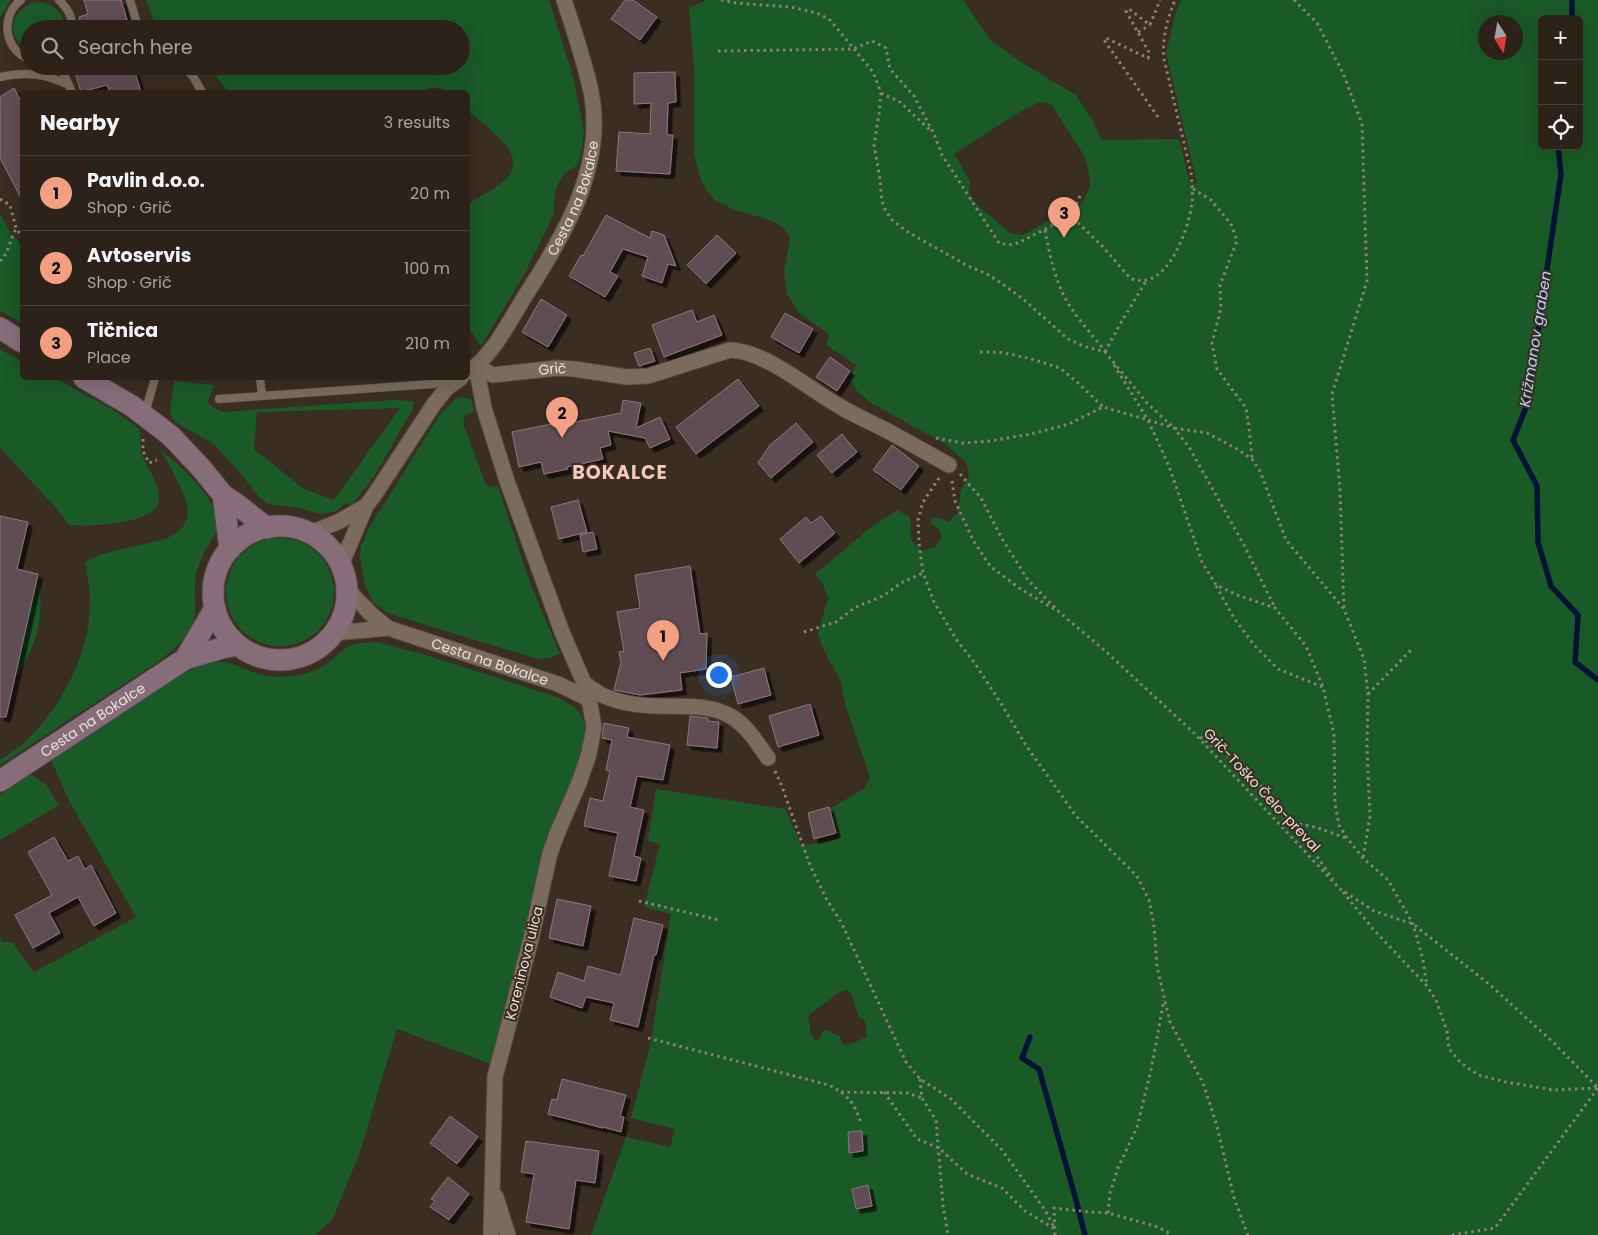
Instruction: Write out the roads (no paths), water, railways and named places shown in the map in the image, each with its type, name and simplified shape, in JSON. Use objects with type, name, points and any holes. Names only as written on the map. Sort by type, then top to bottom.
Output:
[{"type":"street","name":"Cesta na Bokalce","points":[[470,370],[490,352],[548,261],[576,206],[586,176],[592,152],[594,114],[591,92],[564,0]]},
{"type":"street","points":[[0,328],[20,341]]},
{"type":"street","name":"Grič","points":[[470,374],[493,375],[557,368],[627,377],[648,376],[730,350],[740,350],[757,356],[841,408],[884,429],[949,466]]},
{"type":"street","points":[[88,380],[144,415],[182,447],[223,495],[267,528]]},
{"type":"street","name":"Cesta na Bokalce","points":[[341,565],[366,506],[434,404],[447,388],[458,380]]},
{"type":"street","points":[[469,380],[484,408],[507,481],[558,623],[589,699]]},
{"type":"street","points":[[223,495],[230,549]]},
{"type":"street","name":"Cesta na Bokalce","points":[[310,533],[338,522],[366,506]]},
{"type":"street","points":[[275,526],[293,528],[310,533],[325,543],[341,565],[347,590],[344,612],[334,633],[314,651],[302,657],[288,660],[261,658],[237,645],[223,628],[214,608],[214,581],[220,564],[230,549],[243,538],[258,530],[275,526]]},
{"type":"street","name":"Cesta na Bokalce","points":[[347,590],[388,628],[558,684],[589,699]]},
{"type":"street","name":"Cesta na Bokalce","points":[[185,659],[214,608]]},
{"type":"street","name":"Cesta na Bokalce","points":[[334,633],[388,628]]},
{"type":"street","name":"Cesta na Bokalce","points":[[0,781],[185,659],[237,645]]},
{"type":"street","points":[[584,683],[600,694],[630,703],[715,709],[732,717],[750,732],[768,758]]},
{"type":"street","name":"Koreninova ulica","points":[[491,1235],[495,1077],[529,948],[550,854],[558,829],[579,783],[589,754],[594,727],[589,699]]},
{"type":"street","points":[[493,1189],[508,1235]]},
{"type":"lane","points":[[20,55],[10,44],[6,33],[6,21],[10,11],[21,0]]},
{"type":"lane","points":[[130,0],[137,20]]},
{"type":"lane","points":[[60,1],[66,7],[72,20]]},
{"type":"lane","points":[[0,77],[20,73]]},
{"type":"lane","points":[[42,75],[52,78],[70,89]]},
{"type":"lane","points":[[64,75],[70,89]]},
{"type":"lane","points":[[192,75],[201,90]]},
{"type":"lane","points":[[144,415],[154,380]]},
{"type":"lane","points":[[260,380],[262,396]]},
{"type":"lane","points":[[219,399],[433,384],[446,380]]},
{"type":"waterway","name":"Križmanov graben","points":[[1572,0],[1572,15]]},
{"type":"waterway","name":"Križmanov graben","points":[[1558,150],[1561,174],[1527,405],[1513,440],[1537,486],[1538,542],[1551,586],[1578,615],[1575,662],[1598,680]]},
{"type":"waterway","points":[[1030,1037],[1022,1058],[1039,1069],[1085,1235]]},
{"type":"place","name":"Tičnica","points":[[1064,238]]},
{"type":"place","name":"Avtoservis","points":[[562,438]]},
{"type":"place","name":"Pavlin d.o.o.","points":[[663,661]]},
{"type":"district","name":"BOKALCE","points":[[620,472]]}]
